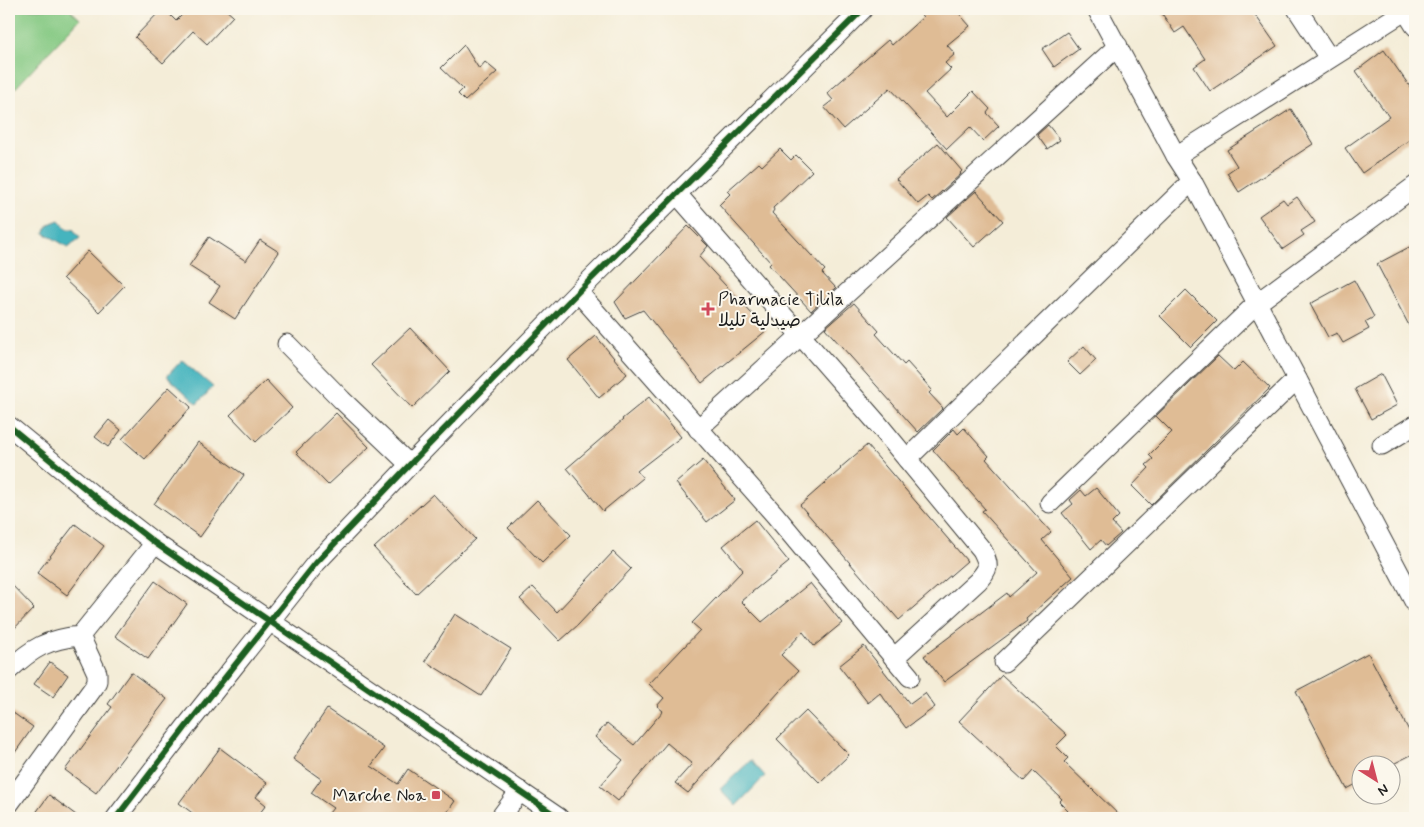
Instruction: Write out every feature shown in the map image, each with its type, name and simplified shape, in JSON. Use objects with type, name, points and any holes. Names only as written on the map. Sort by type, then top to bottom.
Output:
[{"type":"street","points":[[116,818],[316,563],[578,292],[863,9]]},
{"type":"street","points":[[1098,9],[1176,156],[1192,181],[1415,602]]},
{"type":"street","points":[[1297,9],[1329,58]]},
{"type":"street","points":[[1176,156],[1329,58],[1409,15]]},
{"type":"street","points":[[698,429],[1118,46]]},
{"type":"street","points":[[907,459],[1192,181]]},
{"type":"street","points":[[1050,503],[1257,303],[1415,186]]},
{"type":"street","points":[[677,194],[907,459],[982,550],[989,565],[986,572],[894,658]]},
{"type":"street","points":[[578,292],[775,515],[910,677]]},
{"type":"street","points":[[287,344],[342,400],[410,464]]},
{"type":"street","points":[[1004,662],[1297,379]]},
{"type":"street","points":[[1382,445],[1415,425]]},
{"type":"street","points":[[9,426],[155,543],[559,818]]},
{"type":"street","points":[[9,670],[24,655],[41,645],[64,637],[80,636],[155,543]]},
{"type":"street","points":[[9,804],[97,681],[96,674],[80,636]]},
{"type":"street","points":[[500,818],[520,792]]},
{"type":"green space","points":[[9,9],[69,9],[80,19],[9,95]]},
{"type":"water","points":[[59,220],[67,229],[73,229],[80,238],[68,247],[44,233],[49,224]]},
{"type":"water","points":[[182,360],[213,387],[197,404],[167,376]]},
{"type":"water","points":[[751,760],[765,776],[736,806],[720,789]]},
{"type":"building","points":[[162,9],[176,21],[188,9],[225,9],[233,16],[207,44],[193,31],[163,63],[135,37]]},
{"type":"building","points":[[916,9],[955,9],[970,26],[947,45],[955,54],[945,63],[951,69],[925,93],[947,117],[973,91],[990,109],[987,113],[999,126],[983,141],[970,127],[947,149],[890,88],[843,129],[824,107],[833,100],[827,93],[888,40],[892,45],[923,17]]},
{"type":"building","points":[[1159,9],[1251,9],[1277,46],[1210,91],[1194,67],[1205,59],[1184,27],[1175,33]]},
{"type":"building","points":[[1067,32],[1079,49],[1054,67],[1042,49]]},
{"type":"building","points":[[464,45],[479,69],[485,62],[497,72],[465,101],[458,94],[463,89],[441,68]]},
{"type":"building","points":[[1384,50],[1415,94],[1415,136],[1362,173],[1345,148],[1389,117],[1356,71]]},
{"type":"building","points":[[1291,109],[1313,144],[1239,192],[1227,173],[1237,166],[1227,150]]},
{"type":"building","points":[[1048,125],[1060,140],[1047,149],[1037,135]]},
{"type":"building","points":[[938,143],[962,171],[932,200],[928,196],[918,204],[896,179]]},
{"type":"building","points":[[780,149],[791,160],[796,155],[812,171],[773,208],[772,213],[825,270],[822,273],[836,288],[811,311],[769,265],[771,263],[719,205],[730,194],[727,191],[759,163],[762,166]]},
{"type":"building","points":[[976,191],[1003,221],[974,247],[947,217]]},
{"type":"building","points":[[1297,197],[1315,222],[1301,231],[1304,235],[1283,249],[1259,216],[1283,199],[1287,204]]},
{"type":"building","points":[[688,226],[708,246],[699,257],[767,330],[702,383],[643,310],[625,318],[615,302]]},
{"type":"building","points":[[209,237],[246,261],[260,240],[279,252],[235,319],[209,302],[220,286],[189,266]]},
{"type":"building","points":[[1415,244],[1415,337],[1377,264]]},
{"type":"building","points":[[88,251],[124,286],[99,312],[63,278]]},
{"type":"building","points":[[1354,280],[1374,317],[1365,322],[1369,329],[1343,343],[1337,333],[1328,337],[1310,304]]},
{"type":"building","points":[[1186,290],[1217,321],[1191,347],[1160,316]]},
{"type":"building","points":[[854,303],[879,331],[876,334],[904,365],[907,362],[932,390],[929,393],[943,408],[918,432],[825,328]]},
{"type":"building","points":[[410,328],[450,371],[412,408],[371,365]]},
{"type":"building","points":[[596,336],[627,374],[599,398],[568,360]]},
{"type":"building","points":[[1084,346],[1096,360],[1080,375],[1067,362]]},
{"type":"building","points":[[1218,356],[1234,371],[1243,362],[1270,388],[1151,505],[1132,486],[1149,468],[1146,465],[1153,459],[1149,455],[1172,432],[1156,416]]},
{"type":"building","points":[[1381,374],[1397,405],[1371,419],[1355,389]]},
{"type":"building","points":[[266,380],[292,408],[256,442],[230,415]]},
{"type":"building","points":[[169,387],[191,407],[145,459],[122,439]]},
{"type":"building","points":[[649,397],[681,437],[637,471],[643,478],[603,511],[567,468]]},
{"type":"building","points":[[336,413],[369,447],[328,485],[296,452]]},
{"type":"building","points":[[109,420],[121,430],[108,447],[95,437]]},
{"type":"building","points":[[964,428],[989,456],[986,459],[1051,532],[1042,540],[1073,577],[1026,619],[1027,621],[944,682],[924,656],[1007,593],[1009,597],[1037,572],[982,511],[985,509],[933,450],[954,429],[958,434]]},
{"type":"building","points":[[198,442],[244,475],[200,537],[154,504]]},
{"type":"building","points":[[867,445],[967,561],[899,620],[800,505]]},
{"type":"building","points":[[703,460],[735,500],[707,522],[676,483]]},
{"type":"building","points":[[1096,488],[1119,516],[1112,523],[1121,533],[1106,546],[1101,540],[1091,549],[1062,513],[1073,504],[1070,500],[1081,490],[1086,496]]},
{"type":"building","points":[[433,494],[475,539],[416,594],[374,548]]},
{"type":"building","points":[[537,500],[571,535],[542,563],[508,528]]},
{"type":"building","points":[[755,520],[789,562],[741,601],[762,622],[810,583],[842,623],[814,646],[803,632],[781,655],[798,671],[688,793],[675,783],[692,764],[667,743],[618,801],[600,786],[623,760],[595,737],[607,723],[634,745],[663,711],[657,706],[664,698],[649,684],[700,630],[692,623],[743,570],[723,546]]},
{"type":"building","points":[[75,524],[104,546],[67,595],[37,573]]},
{"type":"building","points":[[613,552],[631,569],[578,625],[560,641],[520,599],[533,587],[557,612]]},
{"type":"building","points":[[155,581],[187,604],[148,659],[115,636]]},
{"type":"building","points":[[9,582],[34,608],[9,634]]},
{"type":"building","points":[[455,614],[511,649],[481,696],[425,661]]},
{"type":"building","points":[[864,646],[910,704],[925,693],[935,707],[906,728],[880,693],[868,703],[839,666]]},
{"type":"building","points":[[1368,653],[1415,742],[1415,753],[1402,760],[1402,754],[1352,754],[1352,786],[1347,789],[1296,691]]},
{"type":"building","points":[[50,662],[68,675],[53,697],[34,684]]},
{"type":"building","points":[[131,672],[167,699],[96,793],[65,770],[112,707],[108,704]]},
{"type":"building","points":[[1002,675],[1067,735],[1056,746],[1068,758],[1064,762],[1122,818],[1061,818],[1068,811],[1059,802],[1062,799],[1033,771],[1024,781],[959,721]]},
{"type":"building","points":[[327,709],[384,748],[371,766],[398,784],[408,769],[455,801],[443,818],[325,818],[333,808],[311,793],[321,779],[293,759]]},
{"type":"building","points":[[9,710],[33,727],[9,761]]},
{"type":"building","points":[[806,711],[849,755],[820,783],[777,739]]},
{"type":"building","points":[[220,748],[267,783],[256,797],[266,805],[256,818],[199,818],[179,803]]},
{"type":"building","points":[[49,795],[80,818],[32,818]]},
{"type":"cycle path","points":[[116,818],[316,563],[578,292],[863,9]]},
{"type":"cycle path","points":[[9,426],[155,543],[559,818]]},
{"type":"place","name":"Pharmacie Tilila صيدلية تليلا","points":[[708,309]]},
{"type":"place","name":"Marche Noa","points":[[436,795]]}]
